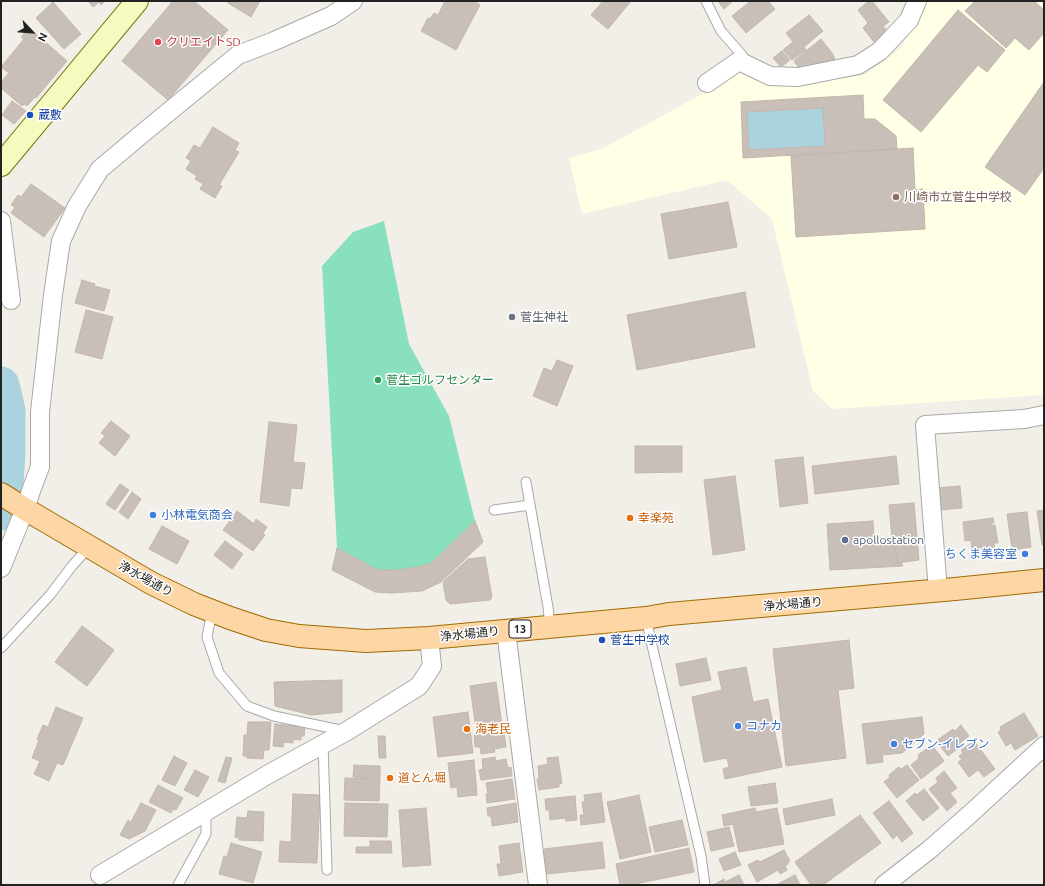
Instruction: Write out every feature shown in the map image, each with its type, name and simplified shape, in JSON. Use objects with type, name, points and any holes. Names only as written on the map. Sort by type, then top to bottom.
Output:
[{"type":"main road","name":"浄水場通り","points":[[1,494],[151,583],[194,604],[266,630],[299,636],[366,642],[506,631],[646,618],[670,614],[938,591],[1044,580]]},
{"type":"street","points":[[1,165],[137,1]]},
{"type":"street","points":[[1,568],[26,509],[40,467],[40,412],[53,295],[62,241],[76,206],[100,169],[238,54],[272,42],[331,16],[353,1]]},
{"type":"street","points":[[707,83],[739,61],[770,76],[798,77],[858,65],[880,51],[908,20],[917,1]]},
{"type":"street","points":[[1,221],[11,300]]},
{"type":"street","points":[[938,591],[925,425],[1024,419],[1044,415]]},
{"type":"street","points":[[506,631],[538,885]]},
{"type":"street","points":[[103,880],[206,811],[267,774],[347,731],[419,686],[432,666],[429,638]]},
{"type":"street","points":[[884,885],[929,850],[970,815],[1044,746]]},
{"type":"lane","points":[[706,1],[721,31],[742,55],[739,61]]},
{"type":"lane","points":[[526,482],[550,626]]},
{"type":"lane","points":[[494,510],[530,506]]},
{"type":"lane","points":[[1,648],[50,595],[72,566],[89,547]]},
{"type":"lane","points":[[212,611],[207,637],[219,673],[246,706],[274,716],[347,731]]},
{"type":"lane","points":[[646,618],[701,856],[705,885]]},
{"type":"lane","points":[[323,743],[327,870]]},
{"type":"lane","points":[[178,885],[206,834],[206,811]]},
{"type":"shaded area","name":"川崎市立菅生中学校","points":[[927,1],[1044,1],[1044,395],[832,409],[813,391],[772,219],[727,180],[582,214],[569,158],[604,148],[747,69],[801,85],[865,75],[901,48]]},
{"type":"green space","name":"菅生ゴルフセンター","points":[[384,221],[409,344],[449,416],[475,521],[431,563],[418,567],[396,570],[378,570],[337,548],[322,266],[353,232]]},
{"type":"water","points":[[823,108],[825,146],[749,150],[747,112]]},
{"type":"building","points":[[88,1],[105,1],[101,5],[99,2],[93,7]]},
{"type":"building","points":[[173,1],[194,1],[228,30],[168,100],[122,61]]},
{"type":"building","points":[[228,1],[260,1],[251,17],[228,3]]},
{"type":"building","points":[[445,1],[474,1],[480,5],[456,50],[421,31],[428,18],[430,19],[434,13],[438,15]]},
{"type":"building","points":[[603,1],[631,1],[608,29],[591,15]]},
{"type":"building","points":[[718,1],[733,1],[724,9]]},
{"type":"building","points":[[751,1],[768,1],[775,9],[746,33],[732,16]]},
{"type":"building","points":[[869,1],[872,1],[889,22],[883,26],[887,31],[874,42],[863,28],[868,23],[858,10]]},
{"type":"building","points":[[975,1],[1034,1],[1044,10],[1044,33],[1029,50],[1015,38],[1006,48],[965,11]]},
{"type":"building","points":[[53,2],[81,34],[64,49],[36,18]]},
{"type":"building","points":[[958,10],[1005,50],[987,72],[978,65],[921,132],[883,100]]},
{"type":"building","points":[[809,15],[823,31],[804,47],[806,50],[792,60],[783,50],[793,42],[786,33]]},
{"type":"building","points":[[29,28],[67,61],[36,98],[35,97],[27,106],[24,104],[22,106],[1,88],[1,82],[9,73],[1,67],[24,39],[21,37]]},
{"type":"building","points":[[821,39],[835,59],[799,68],[794,61]]},
{"type":"building","points":[[782,51],[790,60],[781,67],[773,58]]},
{"type":"building","points":[[1044,82],[1044,168],[1025,195],[985,167]]},
{"type":"building","points":[[863,95],[864,119],[875,119],[896,136],[897,149],[743,158],[741,102]],"holes":[[[823,108],[825,146],[749,150],[747,112]]]},
{"type":"building","points":[[12,101],[26,111],[14,124],[2,115]]},
{"type":"building","points":[[213,127],[239,143],[235,150],[239,152],[219,185],[222,186],[215,198],[200,189],[203,184],[195,179],[197,176],[186,169],[191,161],[186,158],[194,145],[200,148]]},
{"type":"building","points":[[913,148],[915,190],[923,189],[925,229],[796,237],[791,156]]},
{"type":"building","points":[[31,184],[65,208],[44,237],[11,213],[15,207],[11,205],[18,195],[21,197]]},
{"type":"building","points":[[728,202],[737,247],[669,259],[661,214]]},
{"type":"building","points":[[82,280],[95,284],[94,286],[110,290],[104,311],[75,303]]},
{"type":"building","points":[[745,292],[755,347],[637,370],[627,315]]},
{"type":"building","points":[[86,310],[113,317],[102,359],[75,352]]},
{"type":"building","points":[[557,360],[573,366],[557,406],[533,396],[544,368],[552,371]]},
{"type":"building","points":[[111,421],[130,436],[115,456],[99,443],[105,436],[101,433]]},
{"type":"building","points":[[269,422],[297,425],[293,462],[305,463],[302,489],[291,488],[289,506],[260,502]]},
{"type":"building","points":[[635,446],[682,446],[682,472],[635,473]]},
{"type":"building","points":[[896,456],[899,484],[815,494],[812,466]]},
{"type":"building","points":[[803,457],[808,503],[780,507],[775,460]]},
{"type":"building","points":[[735,476],[745,550],[713,555],[704,480]]},
{"type":"building","points":[[120,484],[129,490],[115,510],[106,504]]},
{"type":"building","points":[[960,486],[962,508],[939,510],[937,488]]},
{"type":"building","points":[[132,492],[141,499],[128,519],[119,512]]},
{"type":"building","points":[[914,503],[919,560],[898,563],[892,540],[889,505]]},
{"type":"building","points":[[1044,510],[1044,545],[1042,545],[1037,511]]},
{"type":"building","points":[[237,511],[254,524],[256,519],[267,527],[263,533],[265,535],[253,551],[223,530]]},
{"type":"building","points":[[1027,512],[1031,547],[1012,550],[1007,514]]},
{"type":"building","points":[[993,518],[994,523],[991,523],[991,526],[995,525],[998,543],[994,543],[995,551],[972,554],[971,540],[965,541],[963,522]]},
{"type":"building","points":[[475,521],[483,542],[441,582],[422,591],[392,593],[375,592],[332,570],[337,548],[378,570],[396,570],[418,567],[431,563]]},
{"type":"building","points":[[873,521],[874,539],[892,537],[898,563],[901,562],[903,566],[830,570],[827,524]]},
{"type":"building","points":[[162,526],[189,541],[177,564],[149,549]]},
{"type":"building","points":[[225,541],[243,554],[232,569],[214,555]]},
{"type":"building","points":[[485,557],[492,597],[490,600],[450,604],[446,600],[443,582],[468,559]]},
{"type":"building","points":[[82,626],[114,650],[87,686],[55,662]]},
{"type":"building","points":[[849,640],[854,688],[838,690],[846,758],[786,766],[773,649]]},
{"type":"building","points":[[706,658],[711,680],[680,686],[676,664]]},
{"type":"building","points":[[746,667],[753,702],[768,699],[782,767],[725,779],[723,769],[729,767],[727,758],[704,762],[692,697],[722,690],[718,672]]},
{"type":"building","points":[[342,680],[342,712],[311,715],[275,706],[274,682]]},
{"type":"building","points":[[496,682],[502,725],[476,729],[470,686]]},
{"type":"building","points":[[56,707],[83,718],[63,765],[57,763],[49,781],[34,774],[40,761],[32,758],[39,740],[37,739],[43,725],[48,727]]},
{"type":"building","points":[[468,712],[473,753],[438,757],[433,717]]},
{"type":"building","points":[[1024,713],[1038,736],[1015,750],[1011,743],[1006,746],[998,732],[1001,730],[1000,727]]},
{"type":"building","points":[[922,717],[924,734],[902,753],[882,755],[883,762],[867,764],[862,724]]},
{"type":"building","points":[[248,722],[271,722],[269,750],[264,750],[263,759],[247,758],[247,756],[243,756],[244,735],[247,735]]},
{"type":"building","points":[[275,724],[305,727],[304,736],[301,736],[301,740],[293,739],[293,743],[284,742],[283,747],[273,746]]},
{"type":"building","points":[[961,725],[969,736],[959,744],[961,746],[948,756],[936,741],[953,729],[955,731]]},
{"type":"building","points":[[504,732],[506,747],[494,749],[495,752],[481,754],[480,747],[475,747],[474,735]]},
{"type":"building","points":[[378,736],[385,736],[386,758],[379,758]]},
{"type":"building","points":[[974,741],[995,769],[984,777],[978,770],[969,777],[958,762],[962,760],[959,756],[963,753],[961,750]]},
{"type":"building","points":[[932,745],[944,761],[921,779],[911,765],[919,758],[918,755]]},
{"type":"building","points":[[174,756],[187,763],[175,786],[162,780]]},
{"type":"building","points":[[226,757],[232,758],[225,783],[218,781]]},
{"type":"building","points":[[495,757],[496,761],[506,759],[508,768],[511,767],[512,776],[481,780],[479,770],[483,769],[482,759]]},
{"type":"building","points":[[558,757],[562,783],[559,784],[559,787],[539,790],[537,779],[539,778],[538,766],[548,764],[547,758]]},
{"type":"building","points":[[474,760],[477,795],[458,797],[457,787],[451,788],[448,763]]},
{"type":"building","points":[[354,765],[380,766],[380,778],[353,777]]},
{"type":"building","points":[[907,765],[919,780],[897,798],[884,782],[890,777],[889,775],[899,767],[901,769]]},
{"type":"building","points":[[195,770],[209,777],[198,797],[184,790]]},
{"type":"building","points":[[944,771],[957,788],[950,793],[957,802],[947,811],[929,789],[938,782],[936,778]]},
{"type":"building","points":[[345,778],[380,779],[379,801],[344,800]]},
{"type":"building","points":[[512,779],[515,799],[487,803],[486,794],[488,794],[486,783]]},
{"type":"building","points":[[775,783],[778,803],[751,806],[748,787]]},
{"type":"building","points":[[158,785],[183,798],[176,810],[173,809],[171,813],[149,802]]},
{"type":"building","points":[[924,789],[939,808],[923,821],[906,801],[915,793],[917,795]]},
{"type":"building","points":[[601,793],[605,822],[581,825],[580,815],[584,815],[582,802],[585,802],[584,795]]},
{"type":"building","points":[[293,794],[320,795],[317,863],[279,862],[280,841],[291,842]]},
{"type":"building","points":[[639,795],[651,852],[620,859],[607,802]]},
{"type":"building","points":[[575,796],[577,820],[566,821],[565,818],[550,820],[549,810],[546,810],[545,799]]},
{"type":"building","points":[[832,799],[835,815],[786,825],[783,809]]},
{"type":"building","points":[[889,801],[913,833],[902,842],[897,835],[893,839],[873,813]]},
{"type":"building","points":[[141,803],[156,810],[145,831],[129,839],[120,835],[128,820],[131,822]]},
{"type":"building","points":[[345,803],[388,804],[387,837],[344,836]]},
{"type":"building","points":[[516,803],[518,822],[492,826],[491,816],[488,816],[487,808]]},
{"type":"building","points":[[426,808],[431,865],[403,867],[399,810]]},
{"type":"building","points":[[755,808],[756,812],[777,808],[784,844],[739,852],[733,824],[724,826],[722,815]]},
{"type":"building","points":[[248,811],[264,812],[263,841],[239,840],[239,838],[235,837],[237,817],[247,818]]},
{"type":"building","points":[[860,815],[881,843],[823,885],[811,885],[795,862]]},
{"type":"building","points":[[682,820],[688,845],[655,852],[649,827]]},
{"type":"building","points":[[729,827],[734,846],[711,851],[707,832]]},
{"type":"building","points":[[370,841],[391,841],[392,853],[356,853],[356,847],[370,847]]},
{"type":"building","points":[[602,842],[605,868],[547,874],[544,849]]},
{"type":"building","points":[[231,843],[262,852],[253,883],[219,874],[224,856],[227,857]]},
{"type":"building","points":[[519,843],[523,872],[499,876],[497,864],[501,864],[499,846]]},
{"type":"building","points":[[689,848],[694,872],[630,885],[620,885],[616,864]]},
{"type":"building","points":[[784,850],[790,861],[785,866],[787,870],[780,874],[778,870],[757,882],[748,865],[758,860],[760,862]]},
{"type":"building","points":[[735,852],[741,865],[724,871],[719,859]]},
{"type":"building","points":[[739,875],[744,885],[715,885],[724,879],[725,882]]},
{"type":"building","points":[[795,875],[800,885],[776,885]]},
{"type":"waterway","points":[[1,385],[7,411],[7,452],[5,485],[1,512]]},
{"type":"place","name":"クリエイトSD","points":[[158,42]]},
{"type":"place","name":"蔵敷","points":[[30,115]]},
{"type":"place","name":"川崎市立菅生中学校","points":[[896,197]]},
{"type":"place","name":"菅生神社","points":[[512,317]]},
{"type":"place","name":"菅生ゴルフセンター","points":[[378,380]]},
{"type":"place","name":"小林電気商会","points":[[153,515]]},
{"type":"place","name":"幸楽苑","points":[[630,518]]},
{"type":"place","name":"apollostation","points":[[845,540]]},
{"type":"place","name":"ちくま美容室","points":[[1025,554]]},
{"type":"place","name":"菅生中学校","points":[[602,640]]},
{"type":"place","name":"コナカ","points":[[738,726]]},
{"type":"place","name":"海老民","points":[[467,729]]},
{"type":"place","name":"セブン-イレブン","points":[[894,744]]},
{"type":"place","name":"道とん堀","points":[[390,778]]}]
